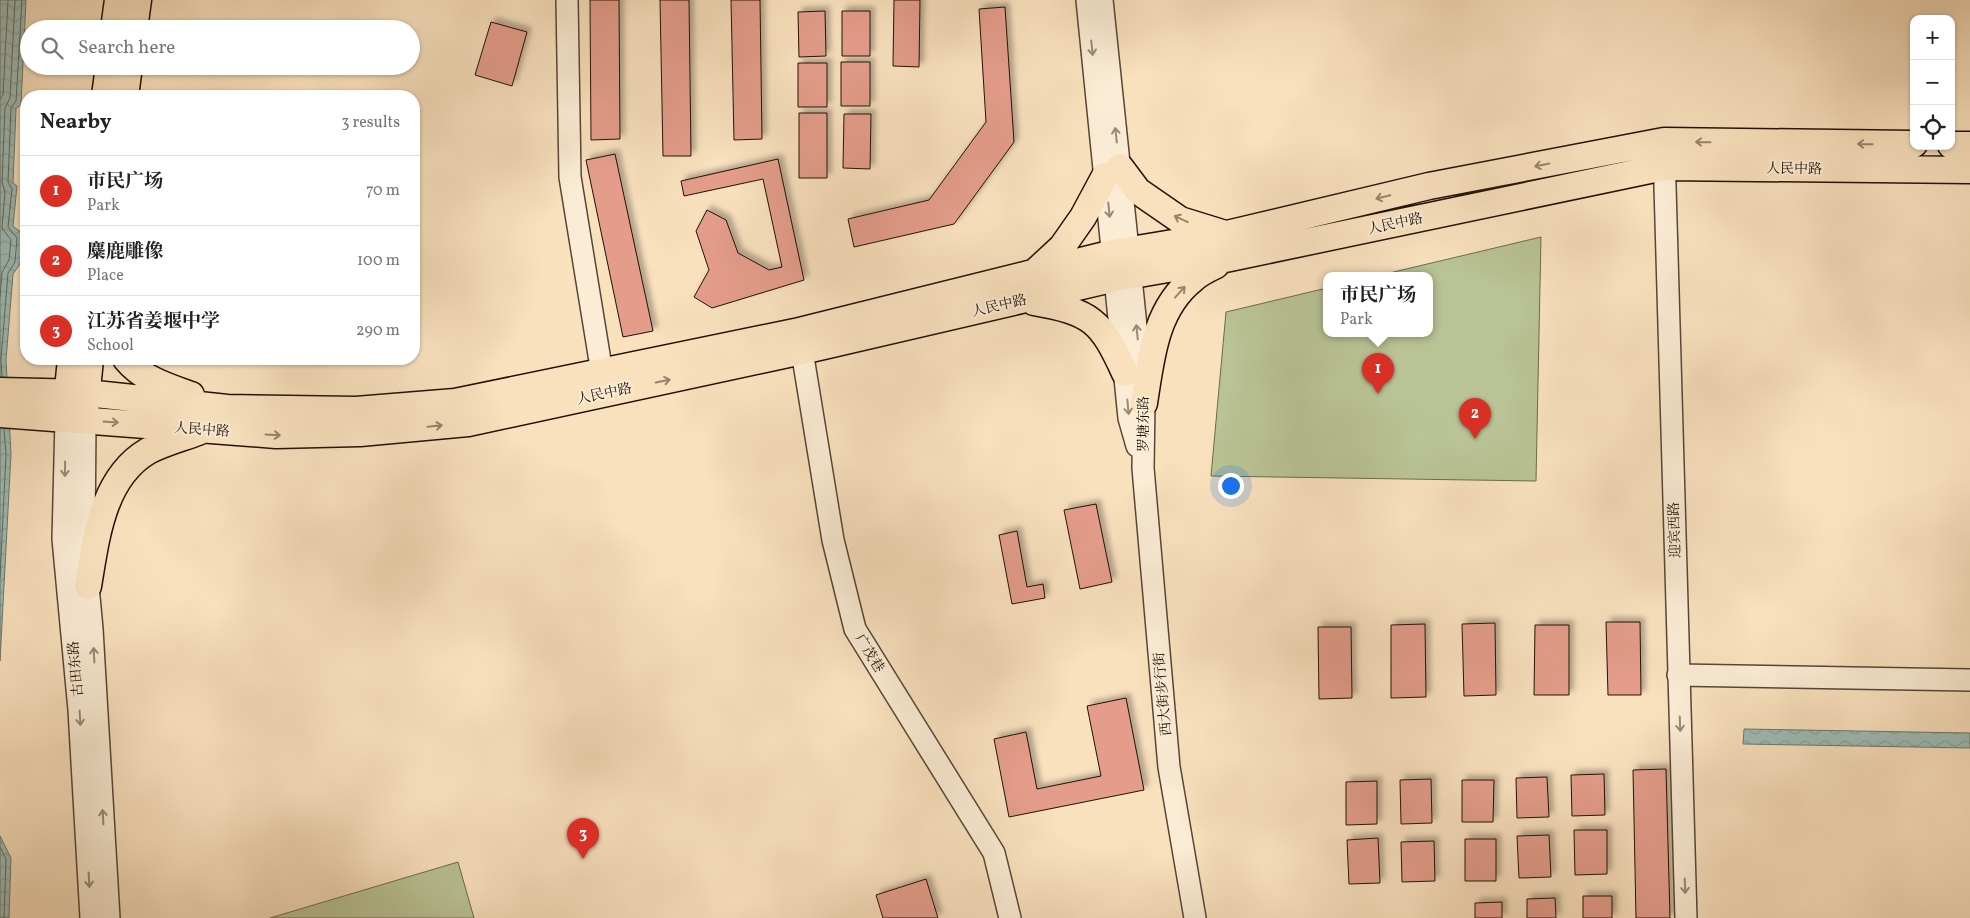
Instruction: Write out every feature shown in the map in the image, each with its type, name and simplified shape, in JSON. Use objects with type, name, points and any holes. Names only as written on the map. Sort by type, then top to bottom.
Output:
[{"type":"main road","points":[[115,20],[118,0]]},
{"type":"main road","points":[[135,20],[138,0]]},
{"type":"main road","points":[[106,90],[108,75]]},
{"type":"main road","points":[[126,90],[128,75]]},
{"type":"main road","name":"人民中路","points":[[798,342],[1034,273],[1123,264],[1226,247],[1429,186],[1664,154],[1910,144]]},
{"type":"main road","points":[[1955,145],[1970,145]]},
{"type":"main road","name":"人民中路","points":[[1664,154],[1970,170]]},
{"type":"main road","points":[[1034,273],[1062,246],[1112,172],[1180,220],[1226,247],[1167,306],[1153,344],[1144,402]]},
{"type":"main road","name":"人民中路","points":[[28,404],[75,420],[276,435],[360,433],[468,422],[605,383],[798,342],[1020,300],[1123,264]]},
{"type":"main road","points":[[1020,300],[1067,308],[1098,324],[1113,346],[1125,373]]},
{"type":"main road","points":[[72,365],[76,394],[75,420]]},
{"type":"main road","points":[[76,394],[88,365]]},
{"type":"main road","points":[[131,365],[161,384],[227,408]]},
{"type":"main road","name":"人民中路","points":[[28,404],[76,394],[227,408],[356,410],[455,402],[605,383]]},
{"type":"main road","points":[[0,391],[28,404]]},
{"type":"main road","points":[[0,414],[28,404]]},
{"type":"main road","points":[[88,586],[98,524],[120,476],[148,452],[204,430]]},
{"type":"street","points":[[567,0],[570,177],[605,383]]},
{"type":"street","name":"罗塘东路","points":[[1087,0],[1144,402],[1143,468]]},
{"type":"street","name":"罗塘东路","points":[[1102,0],[1112,172]]},
{"type":"street","name":"迎宾西路","points":[[1664,154],[1686,918]]},
{"type":"street","name":"罗塘东路","points":[[1123,264],[1125,373],[1129,418],[1143,468]]},
{"type":"street","name":"广茂巷","points":[[798,342],[833,540],[855,630],[994,853],[1010,918]]},
{"type":"street","name":"古田东路","points":[[75,420],[88,586],[109,918]]},
{"type":"street","name":"古田东路","points":[[75,420],[63,538],[79,710],[91,918]]},
{"type":"street","name":"西大街步行街","points":[[1143,468],[1168,767],[1195,918]]},
{"type":"street","points":[[1678,675],[1970,680]]},
{"type":"green space","points":[[1541,237],[1536,481],[1211,476],[1226,312],[1323,289],[1323,337],[1433,337],[1433,272],[1394,272]]},
{"type":"green space","points":[[458,862],[474,918],[270,918]]},
{"type":"water","points":[[0,0],[26,0],[25,20],[20,20],[20,75],[22,75],[20,106],[16,108],[13,183],[17,186],[13,226],[20,232],[20,264],[13,274],[6,360],[11,454],[0,661]]},
{"type":"water","points":[[1744,729],[1970,733],[1970,748],[1743,744]]},
{"type":"water","points":[[0,836],[11,858],[9,918],[0,918]]},
{"type":"building","points":[[590,0],[619,0],[620,139],[591,140]]},
{"type":"building","points":[[660,0],[689,0],[691,156],[663,156]]},
{"type":"building","points":[[731,0],[760,0],[762,139],[734,140]]},
{"type":"building","points":[[894,0],[920,0],[919,67],[893,66]]},
{"type":"building","points":[[1005,7],[1014,142],[954,224],[854,247],[848,219],[929,200],[986,122],[979,9]]},
{"type":"building","points":[[825,11],[826,56],[799,57],[798,12]]},
{"type":"building","points":[[842,11],[870,11],[870,56],[842,56]]},
{"type":"building","points":[[491,22],[527,32],[512,86],[475,75]]},
{"type":"building","points":[[841,62],[870,62],[870,106],[841,106]]},
{"type":"building","points":[[798,63],[827,63],[827,107],[798,107]]},
{"type":"building","points":[[799,113],[827,113],[827,178],[799,178]]},
{"type":"building","points":[[844,114],[871,114],[870,169],[843,168]]},
{"type":"building","points":[[615,154],[653,331],[623,337],[586,160]]},
{"type":"building","points":[[778,159],[804,280],[712,308],[694,297],[709,270],[696,231],[707,210],[726,220],[738,253],[769,270],[782,267],[763,179],[684,196],[681,181]]},
{"type":"building","points":[[1096,504],[1112,582],[1080,589],[1064,510]]},
{"type":"building","points":[[1017,531],[1027,587],[1043,584],[1045,598],[1012,604],[999,535]]},
{"type":"building","points":[[1606,622],[1640,622],[1641,695],[1608,695]]},
{"type":"building","points":[[1495,623],[1496,695],[1464,696],[1462,624]]},
{"type":"building","points":[[1425,624],[1426,697],[1391,698],[1391,625]]},
{"type":"building","points":[[1535,625],[1569,625],[1569,695],[1534,695]]},
{"type":"building","points":[[1318,627],[1351,627],[1352,698],[1319,699]]},
{"type":"building","points":[[1126,698],[1144,790],[1009,817],[994,739],[1026,732],[1037,789],[1101,776],[1087,706]]},
{"type":"building","points":[[1666,769],[1670,918],[1636,918],[1633,770]]},
{"type":"building","points":[[1604,774],[1605,815],[1572,816],[1571,775]]},
{"type":"building","points":[[1547,777],[1549,817],[1517,818],[1516,778]]},
{"type":"building","points":[[1431,779],[1432,823],[1401,824],[1400,780]]},
{"type":"building","points":[[1462,780],[1494,780],[1493,822],[1462,822]]},
{"type":"building","points":[[1377,781],[1377,824],[1346,825],[1346,782]]},
{"type":"building","points":[[1574,830],[1607,830],[1607,874],[1575,875]]},
{"type":"building","points":[[1549,835],[1551,877],[1519,878],[1517,836]]},
{"type":"building","points":[[1378,838],[1380,883],[1349,884],[1347,840]]},
{"type":"building","points":[[1465,839],[1496,839],[1496,881],[1465,881]]},
{"type":"building","points":[[1434,841],[1435,881],[1402,882],[1401,842]]},
{"type":"building","points":[[926,879],[938,918],[883,918],[876,895]]},
{"type":"building","points":[[1583,896],[1612,896],[1612,918],[1583,918]]},
{"type":"building","points":[[1555,898],[1556,918],[1527,918],[1527,899]]},
{"type":"building","points":[[1502,902],[1502,918],[1475,918],[1475,903]]},
{"type":"place","name":"市民广场","points":[[1378,394]]},
{"type":"place","name":"麋鹿雕像","points":[[1475,439]]},
{"type":"place","name":"江苏省姜堰中学","points":[[583,859]]}]
